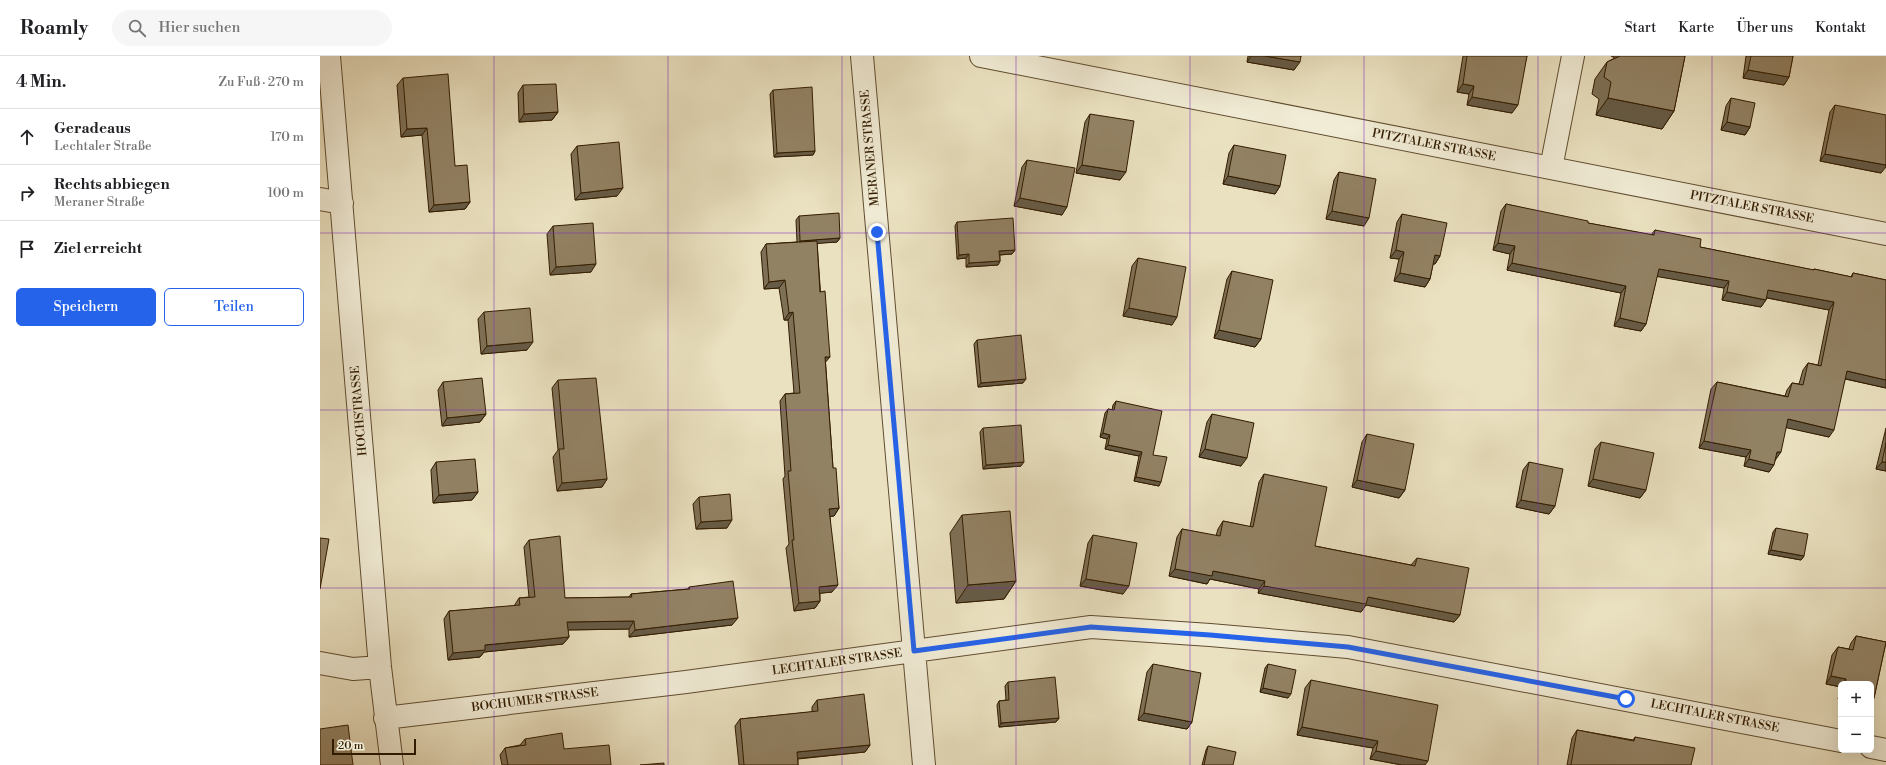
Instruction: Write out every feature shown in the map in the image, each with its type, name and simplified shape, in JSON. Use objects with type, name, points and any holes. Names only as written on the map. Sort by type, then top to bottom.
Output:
[{"type":"street","name":"HOCHSTRASSE","points":[[329,56],[380,667],[385,718],[392,765]]},
{"type":"street","name":"MERANER STRASSE","points":[[862,56],[924,765]]},
{"type":"street","name":"PITZTALER STRASSE","points":[[981,56],[1886,234]]},
{"type":"street","points":[[1551,168],[1573,56]]},
{"type":"street","points":[[320,199],[342,203]]},
{"type":"street","name":"LECHTALER STRASSE","points":[[686,682],[1091,627],[1210,635],[1348,647],[1838,740]]},
{"type":"street","points":[[320,663],[353,669],[380,667]]},
{"type":"street","name":"BOCHUMER STRASSE","points":[[385,718],[686,682]]},
{"type":"street","points":[[1874,748],[1886,750]]},
{"type":"building","points":[[1265,56],[1301,56],[1300,62]]},
{"type":"building","points":[[1467,56],[1527,56],[1518,105],[1472,97],[1474,86],[1463,84]]},
{"type":"building","points":[[1620,56],[1685,56],[1674,111],[1608,98],[1611,82],[1604,77],[1607,62]]},
{"type":"building","points":[[1751,56],[1793,56],[1789,77],[1748,70]]},
{"type":"building","points":[[448,74],[455,166],[467,165],[470,202],[434,205],[427,128],[407,129],[403,78]]},
{"type":"building","points":[[556,84],[558,112],[524,114],[523,85]]},
{"type":"building","points":[[812,87],[815,151],[777,153],[773,90]]},
{"type":"building","points":[[1731,98],[1755,103],[1750,127],[1727,122]]},
{"type":"building","points":[[1835,105],[1886,115],[1886,165],[1825,154]]},
{"type":"building","points":[[1090,114],[1134,121],[1126,172],[1082,165]]},
{"type":"building","points":[[619,142],[623,188],[581,193],[577,146]]},
{"type":"building","points":[[1234,145],[1286,155],[1280,186],[1228,176]]},
{"type":"building","points":[[1027,160],[1075,168],[1067,207],[1020,198]]},
{"type":"building","points":[[1339,172],[1376,179],[1369,218],[1332,211]]},
{"type":"building","points":[[1506,204],[1588,221],[1588,223],[1654,235],[1655,230],[1701,239],[1700,247],[1814,270],[1852,277],[1853,273],[1886,280],[1886,380],[1847,371],[1834,430],[1788,419],[1781,452],[1777,452],[1774,465],[1749,459],[1751,450],[1704,441],[1717,382],[1788,397],[1792,383],[1803,385],[1808,363],[1821,366],[1834,302],[1768,290],[1766,300],[1727,292],[1729,281],[1659,269],[1646,324],[1620,318],[1626,286],[1512,263],[1515,246],[1498,243]]},
{"type":"building","points":[[839,213],[840,238],[800,241],[799,216]]},
{"type":"building","points":[[1402,214],[1447,223],[1440,256],[1435,255],[1430,279],[1400,273],[1404,252],[1396,250]]},
{"type":"building","points":[[1013,218],[1015,250],[999,251],[1000,261],[969,263],[969,254],[959,255],[957,222]]},
{"type":"building","points":[[593,223],[596,264],[556,267],[553,226]]},
{"type":"building","points":[[817,241],[820,292],[825,291],[830,357],[825,357],[833,468],[836,468],[839,508],[829,509],[838,585],[819,587],[820,601],[799,603],[792,540],[794,540],[788,471],[791,471],[785,394],[800,393],[793,312],[789,313],[785,280],[769,282],[766,244]]},
{"type":"building","points":[[1138,258],[1186,267],[1177,317],[1129,308]]},
{"type":"building","points":[[1232,271],[1273,280],[1261,339],[1219,330]]},
{"type":"building","points":[[530,308],[533,342],[487,346],[484,312]]},
{"type":"building","points":[[1021,335],[1026,379],[981,383],[977,340]]},
{"type":"building","points":[[482,378],[486,414],[447,418],[443,382]]},
{"type":"building","points":[[596,378],[607,479],[562,483],[559,449],[564,449],[558,380]]},
{"type":"building","points":[[1116,401],[1162,411],[1153,455],[1167,457],[1161,482],[1136,477],[1142,452],[1108,445],[1110,435],[1103,433],[1108,409],[1114,410]]},
{"type":"building","points":[[1212,414],[1254,423],[1247,458],[1205,449]]},
{"type":"building","points":[[1021,425],[1024,462],[986,465],[983,428]]},
{"type":"building","points":[[1367,434],[1414,444],[1405,490],[1357,480]]},
{"type":"building","points":[[1601,442],[1654,453],[1646,490],[1593,479]]},
{"type":"building","points":[[1886,443],[1886,462],[1882,462]]},
{"type":"building","points":[[475,459],[478,492],[439,495],[436,462]]},
{"type":"building","points":[[1529,462],[1563,469],[1555,506],[1521,500]]},
{"type":"building","points":[[1264,474],[1327,487],[1315,546],[1415,566],[1417,558],[1469,568],[1460,615],[1368,597],[1366,604],[1264,586],[1265,581],[1213,571],[1212,576],[1175,569],[1182,529],[1220,536],[1223,521],[1253,527]]},
{"type":"building","points":[[730,494],[732,520],[701,522],[699,497]]},
{"type":"building","points":[[1010,511],[1016,581],[968,585],[962,515]]},
{"type":"building","points":[[1776,528],[1808,534],[1804,556],[1771,550]]},
{"type":"building","points":[[1093,535],[1137,543],[1129,586],[1086,579]]},
{"type":"building","points":[[560,536],[565,598],[632,597],[631,594],[690,589],[689,587],[733,581],[738,618],[635,630],[634,621],[567,622],[569,637],[485,645],[485,650],[453,653],[449,611],[520,605],[519,598],[535,597],[529,540]]},
{"type":"building","points":[[320,538],[329,539],[320,589]]},
{"type":"building","points":[[1856,636],[1886,642],[1874,698],[1874,681],[1846,681],[1846,679],[1831,676],[1838,647],[1853,650]]},
{"type":"building","points":[[1153,664],[1201,673],[1192,722],[1144,713]]},
{"type":"building","points":[[1268,664],[1296,670],[1291,694],[1263,688]]},
{"type":"building","points":[[1055,677],[1059,718],[1001,723],[999,701],[1009,700],[1008,682]]},
{"type":"building","points":[[1311,680],[1438,705],[1428,761],[1376,751],[1378,741],[1302,727]]},
{"type":"building","points":[[864,694],[870,745],[797,752],[798,765],[744,765],[740,719],[818,711],[817,700]]},
{"type":"building","points":[[348,725],[353,765],[320,765],[320,729]]},
{"type":"building","points":[[1577,730],[1634,741],[1635,737],[1695,748],[1691,765],[1571,765]]},
{"type":"building","points":[[562,733],[564,749],[609,745],[611,765],[508,765],[505,748],[526,745],[525,739]]},
{"type":"building","points":[[1208,746],[1236,752],[1233,765],[1204,765]]},
{"type":"building","points":[[664,763],[664,765],[640,765]]},
{"type":"route","points":[[877,232],[914,651],[1091,627],[1210,635],[1348,647],[1626,699]]}]
